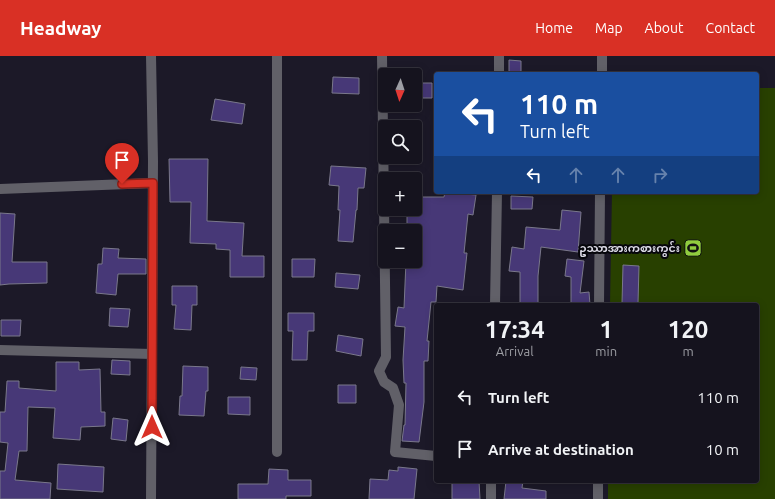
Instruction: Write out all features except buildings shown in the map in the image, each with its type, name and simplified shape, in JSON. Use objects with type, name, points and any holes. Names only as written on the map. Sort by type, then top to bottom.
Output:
[{"type":"street","points":[[151,56],[153,183],[152,499]]},
{"type":"street","points":[[277,452],[278,56]]},
{"type":"street","points":[[382,56],[386,357],[379,371],[384,382],[393,388],[399,405],[395,452],[434,456]]},
{"type":"street","points":[[498,72],[499,56]]},
{"type":"street","points":[[602,56],[602,72]]},
{"type":"street","points":[[0,189],[153,183]]},
{"type":"street","points":[[495,303],[497,194]]},
{"type":"street","points":[[599,303],[600,194]]},
{"type":"street","points":[[0,350],[152,354]]},
{"type":"street","points":[[490,499],[491,483]]},
{"type":"street","points":[[598,483],[598,499]]},
{"type":"green space","name":"ဥဿာ‌အားကစားကွင်း","points":[[759,88],[775,88],[775,499],[608,499],[608,483],[759,483],[759,303],[610,303],[612,194],[759,194]]},
{"type":"place","name":"ဥဿာ‌အားကစားကွင်း","points":[[693,248]]},
{"type":"route","points":[[122,184],[153,183],[152,427]]}]
